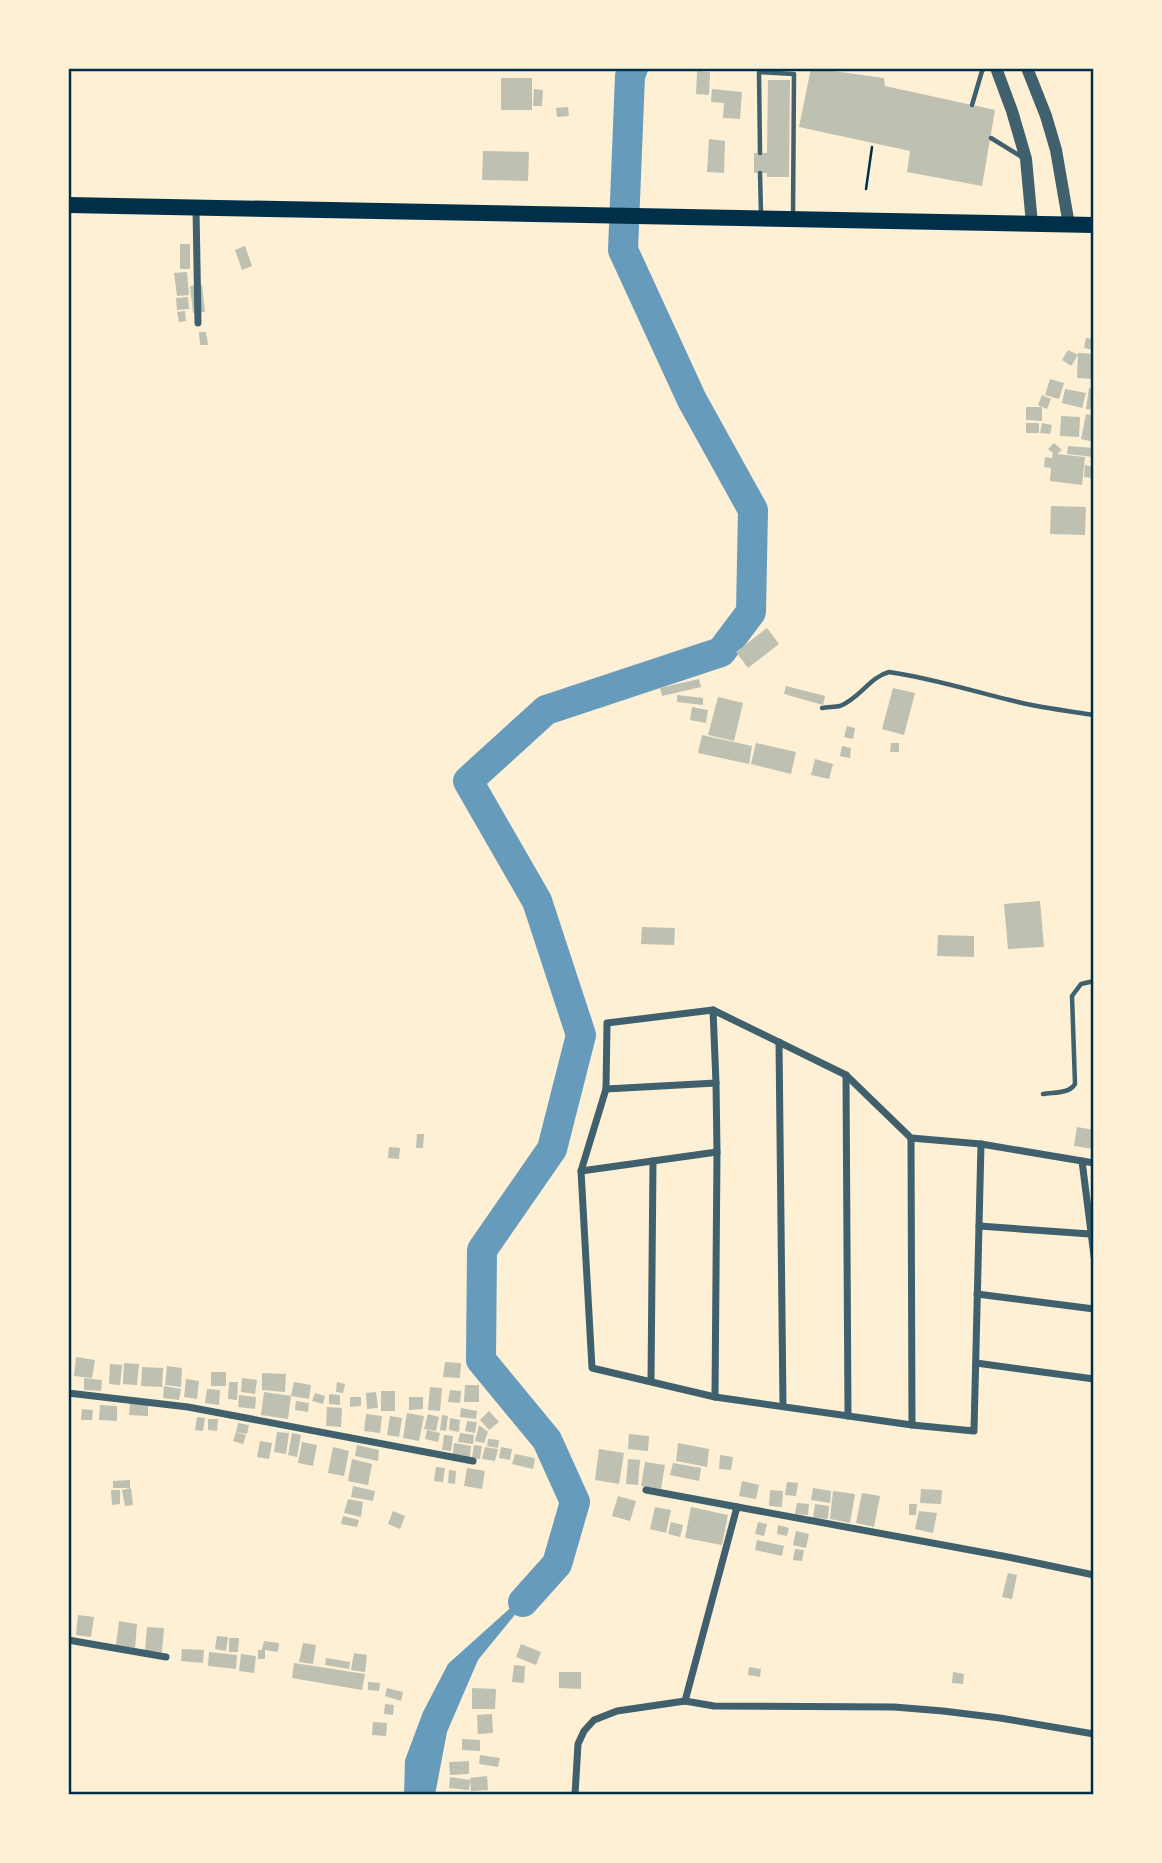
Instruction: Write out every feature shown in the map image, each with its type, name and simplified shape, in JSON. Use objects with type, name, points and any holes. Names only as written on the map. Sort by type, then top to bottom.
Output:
[{"type":"main road","points":[[68,205],[1094,225]]},
{"type":"street","points":[[996,68],[1026,159],[1032,224]]},
{"type":"street","points":[[1027,68],[1056,150],[1069,225]]},
{"type":"street","points":[[197,207],[198,323]]},
{"type":"street","points":[[713,1010],[717,1152],[715,1397]]},
{"type":"street","points":[[981,1144],[974,1431],[912,1425],[715,1397],[592,1368],[581,1171],[606,1088],[607,1023],[713,1010],[846,1074],[911,1138],[981,1144],[1094,1163]]},
{"type":"street","points":[[779,1042],[783,1406]]},
{"type":"street","points":[[846,1074],[848,1416]]},
{"type":"street","points":[[606,1088],[716,1083]]},
{"type":"street","points":[[911,1138],[912,1425]]},
{"type":"street","points":[[581,1171],[717,1152]]},
{"type":"street","points":[[651,1381],[653,1161]]},
{"type":"street","points":[[1082,1161],[1094,1256]]},
{"type":"street","points":[[979,1226],[1090,1234]]},
{"type":"street","points":[[977,1294],[1094,1309]]},
{"type":"street","points":[[976,1363],[1094,1379]]},
{"type":"street","points":[[68,1394],[188,1407],[473,1461]]},
{"type":"street","points":[[646,1490],[1094,1575]]},
{"type":"street","points":[[685,1701],[737,1507]]},
{"type":"street","points":[[68,1640],[166,1657]]},
{"type":"street","points":[[575,1795],[578,1744],[584,1731],[594,1720],[617,1711],[685,1701],[714,1706],[894,1707],[1000,1718],[1094,1734]]},
{"type":"lane","points":[[972,105],[985,68]]},
{"type":"lane","points":[[760,153],[759,72],[794,74],[793,220]]},
{"type":"lane","points":[[990,138],[1026,159]]},
{"type":"lane","points":[[760,173],[761,219]]},
{"type":"lane","points":[[822,708],[841,706],[881,674],[889,672],[1020,703],[1094,715]]},
{"type":"lane","points":[[1044,1094],[1068,1090],[1075,1084],[1072,996],[1075,989],[1082,984],[1094,981]]},
{"type":"path","points":[[866,189],[872,146]]},
{"type":"water","points":[[549,1573],[478,1660],[447,1732],[435,1795],[404,1795],[405,1760],[423,1712],[448,1664]]},
{"type":"building","points":[[811,68],[884,78],[885,86],[995,110],[982,186],[907,172],[910,151],[799,127]]},
{"type":"building","points":[[697,71],[710,72],[709,95],[696,94]]},
{"type":"building","points":[[501,78],[532,78],[532,110],[501,110]]},
{"type":"building","points":[[768,80],[790,80],[789,177],[767,177],[767,173],[754,173],[754,153],[767,153]]},
{"type":"building","points":[[534,89],[543,90],[542,106],[533,106]]},
{"type":"building","points":[[712,89],[742,92],[740,119],[723,118],[724,103],[711,102]]},
{"type":"building","points":[[568,107],[569,116],[557,117],[556,108]]},
{"type":"building","points":[[709,139],[725,141],[724,173],[707,172]]},
{"type":"building","points":[[483,151],[529,152],[528,181],[482,180]]},
{"type":"building","points":[[180,244],[190,244],[190,269],[180,269]]},
{"type":"building","points":[[245,246],[252,266],[242,270],[235,250]]},
{"type":"building","points":[[187,272],[189,295],[177,296],[174,273]]},
{"type":"building","points":[[202,285],[205,312],[193,313],[190,286]]},
{"type":"building","points":[[188,297],[189,309],[177,310],[176,298]]},
{"type":"building","points":[[185,311],[186,321],[179,322],[177,312]]},
{"type":"building","points":[[199,332],[206,332],[208,345],[200,345]]},
{"type":"building","points":[[1086,338],[1094,339],[1094,350],[1084,348]]},
{"type":"building","points":[[1068,350],[1078,355],[1071,366],[1062,360]]},
{"type":"building","points":[[1078,353],[1094,354],[1094,379],[1077,378]]},
{"type":"building","points":[[1050,379],[1064,383],[1059,399],[1045,395]]},
{"type":"building","points":[[1089,388],[1094,389],[1094,410],[1086,409]]},
{"type":"building","points":[[1065,389],[1086,393],[1082,408],[1062,403]]},
{"type":"building","points":[[1042,395],[1051,399],[1047,409],[1038,405]]},
{"type":"building","points":[[1026,407],[1042,407],[1042,421],[1026,420]]},
{"type":"building","points":[[1086,414],[1094,416],[1094,442],[1081,439]]},
{"type":"building","points":[[1061,416],[1080,417],[1079,437],[1060,436]]},
{"type":"building","points":[[1026,423],[1039,423],[1039,433],[1026,433]]},
{"type":"building","points":[[1042,423],[1052,425],[1050,434],[1040,433]]},
{"type":"building","points":[[1054,443],[1062,450],[1057,454],[1085,457],[1082,485],[1050,481],[1051,468],[1044,467],[1045,457],[1052,458],[1053,453],[1048,449]]},
{"type":"building","points":[[1068,446],[1094,448],[1094,457],[1067,454]]},
{"type":"building","points":[[1085,465],[1093,467],[1092,478],[1084,477]]},
{"type":"building","points":[[1051,506],[1086,507],[1085,535],[1050,534]]},
{"type":"building","points":[[767,628],[779,644],[748,668],[736,652]]},
{"type":"building","points":[[699,679],[701,687],[662,696],[660,688]]},
{"type":"building","points":[[786,686],[825,696],[823,705],[784,694]]},
{"type":"building","points":[[893,688],[915,693],[904,735],[882,729]]},
{"type":"building","points":[[677,695],[703,698],[703,705],[677,702]]},
{"type":"building","points":[[718,697],[743,703],[734,741],[708,735]]},
{"type":"building","points":[[692,707],[708,710],[706,723],[690,720]]},
{"type":"building","points":[[847,726],[855,728],[853,739],[844,737]]},
{"type":"building","points":[[702,735],[752,746],[749,764],[698,753]]},
{"type":"building","points":[[756,743],[796,752],[791,774],[751,764]]},
{"type":"building","points":[[891,743],[899,743],[899,752],[890,752]]},
{"type":"building","points":[[842,746],[851,748],[850,758],[840,756]]},
{"type":"building","points":[[815,759],[833,764],[829,779],[811,775]]},
{"type":"building","points":[[1040,901],[1044,947],[1008,949],[1004,904]]},
{"type":"building","points":[[642,927],[675,928],[674,945],[641,944]]},
{"type":"building","points":[[938,935],[974,936],[974,957],[937,956]]},
{"type":"building","points":[[1077,1127],[1094,1130],[1094,1149],[1074,1146]]},
{"type":"building","points":[[417,1134],[424,1134],[423,1148],[416,1148]]},
{"type":"building","points":[[389,1147],[400,1148],[399,1159],[388,1158]]},
{"type":"building","points":[[76,1357],[95,1360],[92,1378],[74,1376]]},
{"type":"building","points":[[445,1362],[461,1363],[460,1378],[443,1377]]},
{"type":"building","points":[[124,1363],[139,1364],[137,1385],[123,1384]]},
{"type":"building","points":[[110,1364],[122,1365],[120,1385],[109,1384]]},
{"type":"building","points":[[167,1366],[182,1368],[181,1387],[165,1385]]},
{"type":"building","points":[[142,1367],[163,1368],[162,1387],[141,1386]]},
{"type":"building","points":[[211,1372],[226,1372],[226,1386],[211,1386]]},
{"type":"building","points":[[262,1373],[286,1374],[285,1392],[262,1390]]},
{"type":"building","points":[[84,1378],[102,1380],[101,1391],[84,1390]]},
{"type":"building","points":[[242,1378],[257,1380],[255,1394],[241,1392]]},
{"type":"building","points":[[186,1379],[199,1381],[197,1399],[184,1397]]},
{"type":"building","points":[[229,1382],[238,1382],[237,1400],[228,1399]]},
{"type":"building","points":[[294,1382],[311,1385],[309,1399],[291,1396]]},
{"type":"building","points":[[337,1382],[345,1384],[343,1393],[336,1392]]},
{"type":"building","points":[[465,1385],[479,1385],[479,1402],[464,1402]]},
{"type":"building","points":[[164,1386],[181,1389],[179,1400],[163,1398]]},
{"type":"building","points":[[430,1387],[442,1388],[440,1411],[428,1410]]},
{"type":"building","points":[[207,1389],[220,1390],[219,1405],[205,1403]]},
{"type":"building","points":[[450,1390],[461,1391],[460,1403],[448,1402]]},
{"type":"building","points":[[381,1391],[395,1391],[395,1411],[381,1411]]},
{"type":"building","points":[[264,1392],[291,1396],[288,1419],[261,1415]]},
{"type":"building","points":[[376,1392],[378,1408],[367,1409],[366,1393]]},
{"type":"building","points":[[315,1393],[325,1396],[323,1404],[312,1401]]},
{"type":"building","points":[[329,1394],[340,1395],[340,1405],[329,1404]]},
{"type":"building","points":[[239,1395],[256,1397],[255,1409],[238,1407]]},
{"type":"building","points":[[350,1397],[361,1397],[361,1406],[350,1407]]},
{"type":"building","points":[[409,1397],[423,1397],[423,1409],[409,1410]]},
{"type":"building","points":[[296,1401],[309,1403],[308,1412],[295,1410]]},
{"type":"building","points":[[130,1403],[148,1404],[148,1416],[129,1415]]},
{"type":"building","points":[[100,1405],[117,1406],[117,1421],[99,1420]]},
{"type":"building","points":[[327,1407],[342,1408],[341,1427],[326,1426]]},
{"type":"building","points":[[461,1408],[477,1411],[476,1419],[460,1417]]},
{"type":"building","points":[[82,1409],[93,1410],[92,1420],[81,1420]]},
{"type":"building","points":[[489,1411],[499,1422],[489,1430],[480,1420]]},
{"type":"building","points":[[407,1413],[424,1416],[419,1441],[403,1438]]},
{"type":"building","points":[[366,1414],[382,1416],[380,1433],[364,1431]]},
{"type":"building","points":[[428,1414],[439,1417],[436,1431],[424,1429]]},
{"type":"building","points":[[442,1415],[448,1416],[446,1431],[440,1430]]},
{"type":"building","points":[[390,1416],[402,1418],[399,1437],[387,1435]]},
{"type":"building","points":[[197,1417],[205,1418],[203,1431],[195,1430]]},
{"type":"building","points":[[450,1418],[460,1420],[459,1432],[449,1430]]},
{"type":"building","points":[[208,1419],[218,1419],[217,1431],[208,1430]]},
{"type":"building","points":[[467,1421],[477,1422],[475,1433],[465,1431]]},
{"type":"building","points":[[238,1423],[249,1425],[247,1434],[236,1432]]},
{"type":"building","points":[[479,1425],[488,1432],[484,1443],[475,1441]]},
{"type":"building","points":[[427,1430],[440,1433],[438,1442],[425,1439]]},
{"type":"building","points":[[236,1432],[246,1435],[243,1444],[233,1441]]},
{"type":"building","points":[[277,1432],[289,1433],[286,1454],[274,1452]]},
{"type":"building","points":[[292,1433],[301,1435],[297,1457],[288,1455]]},
{"type":"building","points":[[460,1433],[474,1435],[473,1444],[458,1442]]},
{"type":"building","points":[[629,1434],[649,1436],[648,1451],[628,1449]]},
{"type":"building","points":[[444,1435],[453,1436],[451,1451],[442,1450]]},
{"type":"building","points":[[488,1439],[499,1440],[498,1448],[487,1446]]},
{"type":"building","points":[[260,1441],[272,1443],[269,1459],[257,1457]]},
{"type":"building","points":[[302,1442],[317,1445],[313,1466],[298,1463]]},
{"type":"building","points":[[454,1443],[471,1446],[470,1457],[453,1454]]},
{"type":"building","points":[[678,1443],[709,1449],[707,1467],[676,1461]]},
{"type":"building","points":[[357,1445],[379,1450],[378,1461],[355,1456]]},
{"type":"building","points":[[474,1445],[482,1446],[480,1459],[472,1458]]},
{"type":"building","points":[[333,1447],[349,1451],[344,1476],[328,1473]]},
{"type":"building","points":[[485,1447],[498,1449],[495,1461],[482,1459]]},
{"type":"building","points":[[501,1447],[512,1449],[510,1460],[499,1458]]},
{"type":"building","points":[[599,1449],[624,1453],[619,1484],[595,1480]]},
{"type":"building","points":[[515,1454],[535,1458],[533,1469],[512,1464]]},
{"type":"building","points":[[720,1455],[733,1457],[731,1470],[719,1469]]},
{"type":"building","points":[[352,1459],[372,1464],[368,1485],[348,1481]]},
{"type":"building","points":[[628,1459],[640,1460],[638,1485],[626,1484]]},
{"type":"building","points":[[645,1462],[665,1465],[661,1489],[641,1486]]},
{"type":"building","points":[[673,1463],[701,1468],[699,1481],[670,1475]]},
{"type":"building","points":[[436,1467],[445,1468],[443,1482],[434,1481]]},
{"type":"building","points":[[467,1468],[485,1471],[482,1489],[464,1486]]},
{"type":"building","points":[[449,1470],[456,1471],[455,1484],[448,1483]]},
{"type":"building","points":[[130,1480],[130,1488],[113,1488],[113,1481]]},
{"type":"building","points":[[742,1481],[759,1485],[756,1499],[739,1496]]},
{"type":"building","points":[[787,1482],[798,1483],[796,1496],[785,1495]]},
{"type":"building","points":[[353,1486],[375,1491],[373,1501],[351,1497]]},
{"type":"building","points":[[131,1488],[133,1505],[125,1506],[122,1490]]},
{"type":"building","points":[[813,1488],[831,1491],[830,1503],[811,1500]]},
{"type":"building","points":[[921,1489],[942,1490],[941,1504],[920,1503]]},
{"type":"building","points":[[111,1490],[120,1490],[120,1504],[112,1505]]},
{"type":"building","points":[[770,1490],[783,1491],[782,1507],[769,1506]]},
{"type":"building","points":[[833,1491],[855,1494],[850,1523],[830,1519]]},
{"type":"building","points":[[862,1493],[880,1496],[874,1527],[856,1523]]},
{"type":"building","points":[[618,1496],[636,1501],[630,1521],[612,1516]]},
{"type":"building","points":[[348,1499],[363,1502],[361,1517],[344,1513]]},
{"type":"building","points":[[797,1503],[809,1504],[808,1515],[795,1514]]},
{"type":"building","points":[[815,1504],[829,1506],[828,1519],[813,1518]]},
{"type":"building","points":[[909,1504],[917,1504],[916,1515],[909,1515]]},
{"type":"building","points":[[655,1507],[671,1510],[666,1533],[650,1529]]},
{"type":"building","points":[[691,1507],[728,1515],[722,1545],[685,1538]]},
{"type":"building","points":[[393,1511],[405,1516],[400,1529],[388,1524]]},
{"type":"building","points":[[919,1511],[937,1513],[933,1533],[915,1529]]},
{"type":"building","points":[[343,1516],[359,1520],[357,1527],[341,1524]]},
{"type":"building","points":[[671,1522],[683,1525],[680,1537],[668,1534]]},
{"type":"building","points":[[758,1522],[767,1524],[764,1536],[755,1534]]},
{"type":"building","points":[[778,1525],[789,1528],[787,1536],[777,1534]]},
{"type":"building","points":[[796,1531],[809,1534],[806,1548],[793,1545]]},
{"type":"building","points":[[757,1540],[784,1546],[782,1556],[755,1550]]},
{"type":"building","points":[[795,1549],[804,1550],[802,1561],[793,1560]]},
{"type":"building","points":[[1008,1573],[1017,1575],[1012,1599],[1002,1597]]},
{"type":"building","points":[[78,1615],[94,1617],[91,1637],[76,1635]]},
{"type":"building","points":[[119,1621],[137,1624],[135,1648],[116,1645]]},
{"type":"building","points":[[147,1627],[164,1628],[162,1652],[145,1651]]},
{"type":"building","points":[[217,1636],[228,1637],[226,1651],[215,1649]]},
{"type":"building","points":[[229,1638],[239,1638],[238,1652],[229,1652]]},
{"type":"building","points":[[264,1641],[279,1643],[278,1652],[265,1650],[265,1659],[258,1659],[258,1650],[262,1650]]},
{"type":"building","points":[[303,1643],[316,1645],[313,1664],[299,1662]]},
{"type":"building","points":[[521,1644],[541,1652],[536,1665],[516,1657]]},
{"type":"building","points":[[182,1649],[204,1650],[203,1663],[181,1661]]},
{"type":"building","points":[[209,1652],[237,1655],[236,1669],[208,1666]]},
{"type":"building","points":[[354,1653],[367,1655],[365,1672],[351,1670]]},
{"type":"building","points":[[241,1654],[256,1656],[254,1673],[239,1671]]},
{"type":"building","points":[[326,1658],[350,1662],[349,1669],[325,1665]]},
{"type":"building","points":[[294,1663],[365,1674],[362,1690],[292,1678]]},
{"type":"building","points":[[514,1665],[525,1666],[524,1683],[512,1682]]},
{"type":"building","points":[[749,1667],[761,1669],[760,1677],[748,1675]]},
{"type":"building","points":[[559,1672],[581,1672],[581,1689],[559,1688]]},
{"type":"building","points":[[953,1672],[964,1674],[963,1684],[952,1683]]},
{"type":"building","points":[[368,1682],[380,1683],[379,1691],[368,1690]]},
{"type":"building","points":[[387,1688],[403,1692],[401,1701],[385,1696]]},
{"type":"building","points":[[472,1688],[496,1689],[495,1709],[472,1709]]},
{"type":"building","points":[[385,1704],[394,1705],[393,1715],[384,1714]]},
{"type":"building","points":[[492,1714],[493,1733],[478,1734],[477,1715]]},
{"type":"building","points":[[373,1722],[387,1723],[386,1736],[372,1735]]},
{"type":"building","points":[[462,1739],[480,1740],[480,1751],[462,1750]]},
{"type":"building","points":[[480,1755],[500,1758],[498,1767],[479,1764]]},
{"type":"building","points":[[469,1761],[469,1774],[450,1775],[449,1762]]},
{"type":"building","points":[[487,1776],[488,1790],[471,1791],[470,1778]]},
{"type":"building","points":[[450,1777],[470,1780],[469,1790],[449,1788]]},
{"type":"waterway","points":[[523,1602],[557,1564],[575,1502],[547,1440],[481,1360],[482,1250],[552,1149],[581,1035],[537,901],[468,781],[546,710],[721,652],[751,612],[753,510],[692,400],[623,250],[630,76],[633,68]]}]
